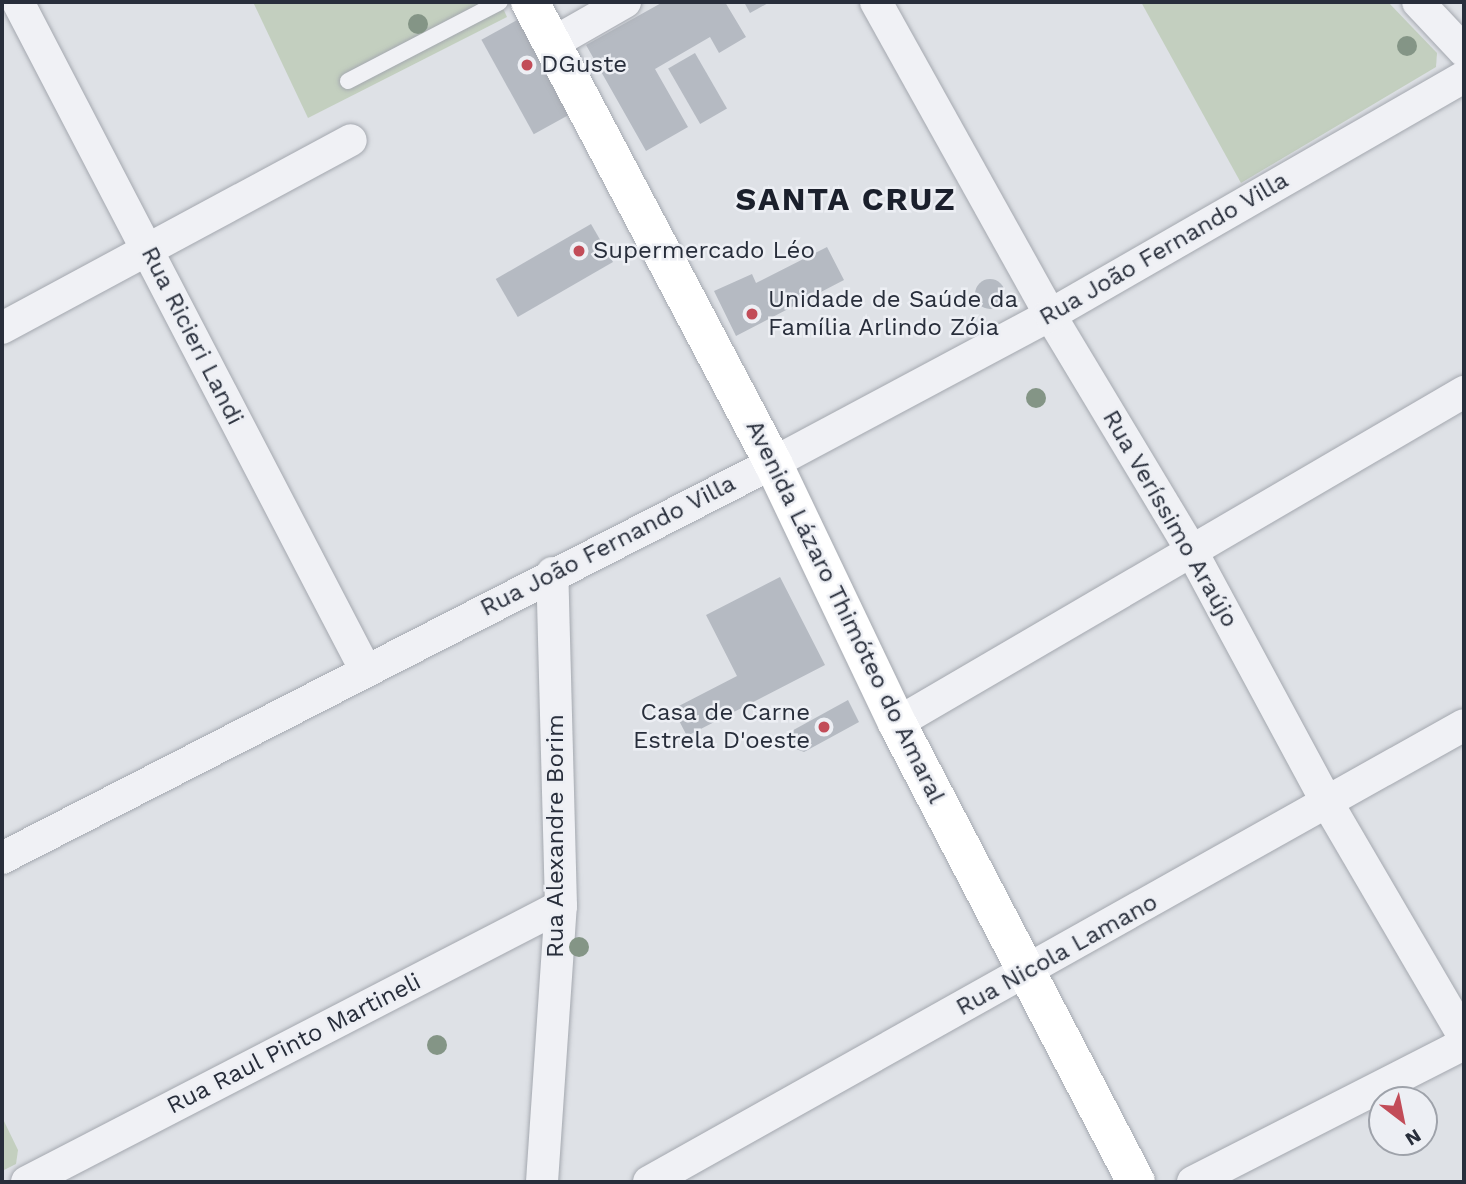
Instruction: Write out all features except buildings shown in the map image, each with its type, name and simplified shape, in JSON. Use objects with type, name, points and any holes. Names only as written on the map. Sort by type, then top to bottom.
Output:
[{"type":"main road","name":"Avenida Lázaro Thimóteo do Amaral","points":[[530,2],[773,463],[897,723],[1136,1182]]},
{"type":"street","name":"Rua Ricieri Landi","points":[[18,2],[366,671]]},
{"type":"street","points":[[553,43],[625,2]]},
{"type":"street","name":"Rua Veríssimo Araújo","points":[[876,2],[1050,315],[1191,550],[1328,804],[1464,1037]]},
{"type":"street","points":[[1418,2],[1464,51]]},
{"type":"street","name":"Rua João Fernando Villa","points":[[2,858],[552,573],[773,463],[1050,315],[1464,77]]},
{"type":"street","points":[[2,328],[351,140]]},
{"type":"street","points":[[897,723],[1464,392]]},
{"type":"street","name":"Rua Alexandre Borim","points":[[542,1182],[561,906],[552,573]]},
{"type":"street","name":"Rua Nicola Lamano","points":[[649,1182],[1328,804],[1464,725]]},
{"type":"street","name":"Rua Raul Pinto Martineli","points":[[27,1182],[561,906]]},
{"type":"street","points":[[1193,1182],[1464,1044]]},
{"type":"lane","points":[[348,81],[500,2]]},
{"type":"green space","points":[[253,2],[500,2],[507,17],[308,118]]},
{"type":"green space","points":[[1141,2],[1388,2],[1437,53],[1436,67],[1241,183]]},
{"type":"green space","points":[[2,1117],[18,1150],[16,1164],[2,1171]]},
{"type":"place","name":"DGuste","points":[[527,65]]},
{"type":"place","name":"Supermercado Léo","points":[[579,251]]},
{"type":"place","name":"Unidade de Saúde da Família Arlindo Zóia","points":[[752,314]]},
{"type":"place","name":"Casa de Carne Estrela D'oeste","points":[[824,727]]},
{"type":"district","name":"SANTA CRUZ","points":[[846,199]]}]
